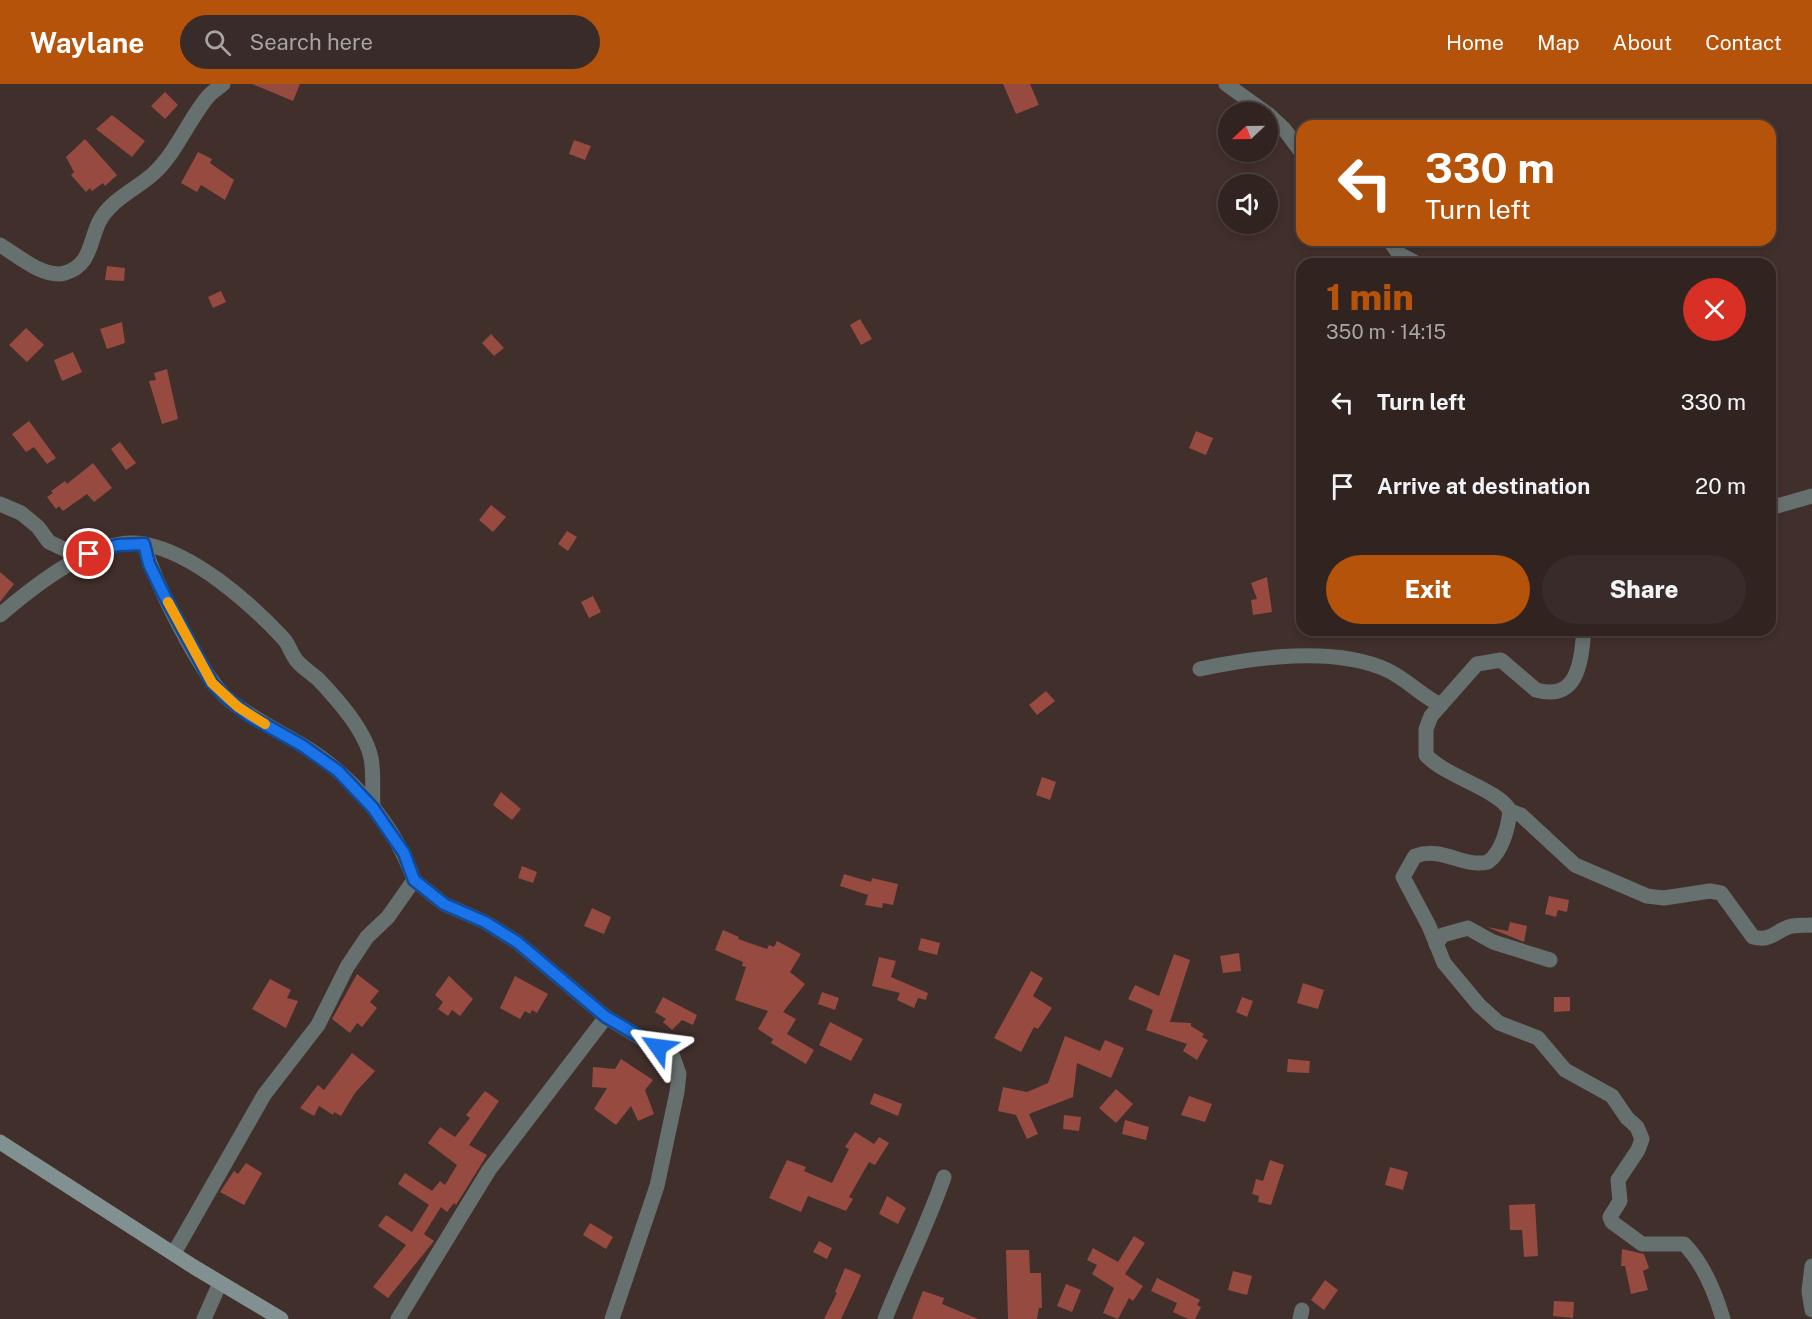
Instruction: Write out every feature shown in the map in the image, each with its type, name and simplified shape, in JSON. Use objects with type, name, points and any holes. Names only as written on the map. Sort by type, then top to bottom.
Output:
[{"type":"main road","points":[[0,1142],[220,1283],[281,1319]]},
{"type":"street","points":[[0,245],[45,272],[64,273],[78,267],[90,252],[99,222],[107,211],[153,174],[168,156],[207,97],[223,84]]},
{"type":"street","points":[[1226,84],[1251,102]]},
{"type":"street","points":[[1278,124],[1296,145]]},
{"type":"street","points":[[1393,246],[1399,254],[1407,258]]},
{"type":"street","points":[[1776,506],[1812,496]]},
{"type":"street","points":[[0,504],[21,513],[39,526],[49,542],[66,550],[89,554]]},
{"type":"street","points":[[144,544],[149,564],[163,593],[212,683],[250,716],[303,746],[338,771],[373,808],[404,853],[414,880],[444,904],[485,922],[517,942],[606,1017],[672,1057],[679,1074],[677,1092],[657,1186],[612,1319]]},
{"type":"street","points":[[0,615],[49,575],[89,554],[118,545],[144,544],[191,562],[216,578],[284,640],[297,660],[318,680],[361,735],[371,759],[373,808]]},
{"type":"street","points":[[1583,636],[1579,672],[1566,685],[1554,691],[1536,690],[1509,664],[1501,660],[1490,660],[1471,668],[1431,716],[1426,729],[1426,755],[1445,770],[1502,801],[1510,811],[1521,815],[1575,865],[1647,896],[1664,898],[1701,892],[1721,893],[1753,938],[1776,936],[1786,928],[1812,925]]},
{"type":"street","points":[[1200,669],[1241,660],[1295,655],[1343,658],[1385,669],[1425,698],[1441,705]]},
{"type":"street","points":[[1510,811],[1501,844],[1488,862],[1475,863],[1430,852],[1415,856],[1404,870],[1404,884],[1452,974],[1492,1017],[1507,1027],[1538,1038],[1565,1070],[1590,1082],[1620,1104],[1624,1115],[1637,1127],[1642,1139],[1638,1150],[1618,1180],[1620,1201],[1610,1217],[1611,1222],[1642,1244],[1684,1244],[1694,1254],[1716,1293],[1723,1319]]},
{"type":"street","points":[[174,1253],[264,1095],[318,1025],[347,967],[367,937],[388,917],[414,880]]},
{"type":"street","points":[[1436,944],[1443,935],[1468,928],[1493,942],[1550,960]]},
{"type":"street","points":[[398,1319],[489,1170],[606,1017]]},
{"type":"street","points":[[885,1319],[900,1280],[924,1232],[944,1178]]},
{"type":"street","points":[[1812,1266],[1809,1291],[1812,1310]]},
{"type":"street","points":[[204,1319],[220,1283]]},
{"type":"building","points":[[252,84],[300,84],[293,101]]},
{"type":"building","points":[[1003,84],[1030,84],[1039,105],[1016,114]]},
{"type":"building","points":[[165,92],[178,105],[165,119],[151,106]]},
{"type":"building","points":[[112,115],[145,141],[132,157],[96,129]]},
{"type":"building","points":[[85,139],[117,175],[105,186],[103,183],[92,191],[90,188],[86,192],[71,175],[74,172],[66,157]]},
{"type":"building","points":[[574,140],[591,146],[585,160],[569,154]]},
{"type":"building","points":[[198,152],[212,159],[210,163],[234,180],[225,200],[201,185],[197,192],[181,183]]},
{"type":"building","points":[[107,266],[125,268],[124,281],[105,280]]},
{"type":"building","points":[[221,291],[226,302],[213,308],[208,297]]},
{"type":"building","points":[[860,319],[872,339],[861,345],[850,325]]},
{"type":"building","points":[[122,322],[125,343],[107,349],[100,329]]},
{"type":"building","points":[[26,328],[44,345],[27,362],[9,345]]},
{"type":"building","points":[[491,334],[504,348],[494,356],[482,343]]},
{"type":"building","points":[[73,352],[82,372],[62,381],[54,360]]},
{"type":"building","points":[[167,369],[178,419],[162,424],[149,381],[156,380],[154,373]]},
{"type":"building","points":[[29,421],[56,458],[47,464],[34,447],[26,452],[12,434]]},
{"type":"building","points":[[1196,431],[1213,438],[1206,455],[1189,448]]},
{"type":"building","points":[[120,442],[136,463],[126,470],[111,449]]},
{"type":"building","points":[[93,463],[112,488],[94,502],[87,494],[63,511],[59,506],[56,509],[47,497],[53,493],[51,491],[65,481],[67,484]]},
{"type":"building","points":[[491,505],[506,517],[493,532],[479,520]]},
{"type":"building","points":[[567,531],[577,537],[568,551],[558,544]]},
{"type":"building","points":[[0,572],[14,584],[0,602]]},
{"type":"building","points":[[1267,577],[1272,612],[1253,615],[1251,600],[1257,599],[1251,583]]},
{"type":"building","points":[[593,596],[601,612],[589,618],[581,602]]},
{"type":"building","points":[[1046,691],[1055,701],[1037,715],[1029,705]]},
{"type":"building","points":[[1042,777],[1056,782],[1050,800],[1036,795]]},
{"type":"building","points":[[501,792],[521,809],[512,820],[493,805]]},
{"type":"building","points":[[522,866],[537,872],[533,883],[518,878]]},
{"type":"building","points":[[844,874],[871,882],[872,878],[898,884],[893,905],[883,903],[882,908],[865,905],[868,895],[840,886]]},
{"type":"building","points":[[1549,896],[1569,900],[1567,912],[1558,910],[1556,917],[1545,914]]},
{"type":"building","points":[[592,908],[611,917],[604,934],[584,926]]},
{"type":"building","points":[[1510,922],[1527,926],[1524,942],[1487,927],[1508,931]]},
{"type":"building","points":[[723,930],[739,937],[738,939],[767,949],[769,945],[774,947],[777,941],[801,954],[790,972],[805,984],[783,1012],[796,1019],[787,1034],[814,1050],[806,1064],[771,1043],[773,1039],[758,1029],[768,1011],[735,1000],[746,967],[742,966],[743,962],[715,950]]},
{"type":"building","points":[[921,938],[940,943],[937,955],[918,950]]},
{"type":"building","points":[[1239,953],[1241,971],[1223,973],[1220,956]]},
{"type":"building","points":[[1174,954],[1190,960],[1170,1022],[1191,1023],[1191,1026],[1204,1034],[1202,1037],[1208,1040],[1197,1060],[1183,1051],[1187,1044],[1146,1030],[1153,1010],[1128,999],[1135,985],[1159,996]]},
{"type":"building","points":[[879,957],[896,961],[891,977],[928,993],[926,1000],[918,998],[914,1008],[897,1000],[900,993],[872,986]]},
{"type":"building","points":[[1031,971],[1043,978],[1033,996],[1052,1008],[1038,1029],[1034,1027],[1021,1052],[994,1038]]},
{"type":"building","points":[[357,974],[379,991],[370,1002],[377,1008],[362,1027],[357,1023],[350,1033],[332,1019]]},
{"type":"building","points":[[449,976],[473,999],[460,1016],[452,1010],[448,1016],[438,1009],[443,1002],[435,995]]},
{"type":"building","points":[[515,976],[548,994],[537,1013],[532,1010],[530,1014],[525,1011],[520,1019],[500,1008]]},
{"type":"building","points":[[270,979],[291,990],[287,998],[298,1001],[286,1028],[252,1009]]},
{"type":"building","points":[[1303,983],[1324,990],[1318,1009],[1297,1003]]},
{"type":"building","points":[[822,992],[839,998],[835,1010],[818,1004]]},
{"type":"building","points":[[663,997],[697,1015],[693,1025],[682,1020],[672,1030],[663,1022],[666,1019],[655,1012]]},
{"type":"building","points":[[1242,997],[1253,1001],[1247,1017],[1236,1012]]},
{"type":"building","points":[[1554,997],[1570,997],[1570,1011],[1554,1012]]},
{"type":"building","points":[[830,1022],[863,1039],[851,1061],[819,1045]]},
{"type":"building","points":[[1065,1036],[1100,1051],[1105,1040],[1124,1048],[1111,1078],[1077,1063],[1073,1097],[1029,1114],[1038,1134],[1027,1139],[1016,1115],[998,1111],[1003,1087],[1027,1092],[1048,1083]]},
{"type":"building","points":[[352,1053],[375,1071],[355,1093],[341,1116],[334,1112],[333,1115],[319,1106],[314,1116],[300,1108],[318,1085],[324,1090]]},
{"type":"building","points":[[621,1059],[653,1080],[645,1090],[654,1114],[638,1121],[631,1106],[616,1125],[594,1109],[607,1088],[592,1087],[593,1067],[615,1069]]},
{"type":"building","points":[[1288,1059],[1310,1061],[1309,1073],[1287,1072]]},
{"type":"building","points":[[1116,1089],[1133,1104],[1116,1123],[1099,1108]]},
{"type":"building","points":[[485,1091],[499,1101],[469,1145],[487,1155],[456,1205],[454,1203],[447,1212],[441,1207],[424,1234],[434,1241],[388,1298],[373,1287],[406,1245],[378,1226],[386,1215],[412,1232],[429,1205],[398,1184],[405,1173],[432,1191],[440,1181],[445,1185],[457,1165],[428,1143],[440,1127],[455,1137],[470,1118],[466,1115]]},
{"type":"building","points":[[874,1093],[902,1104],[898,1116],[870,1104]]},
{"type":"building","points":[[1189,1096],[1212,1104],[1205,1122],[1181,1115]]},
{"type":"building","points":[[1064,1115],[1081,1117],[1079,1131],[1063,1129]]},
{"type":"building","points":[[1125,1120],[1149,1127],[1146,1140],[1122,1134]]},
{"type":"building","points":[[855,1132],[874,1144],[879,1137],[889,1143],[875,1165],[869,1162],[849,1197],[853,1199],[846,1211],[808,1196],[801,1212],[769,1198],[787,1160],[806,1167],[804,1171],[832,1183],[849,1149],[845,1147]]},
{"type":"building","points":[[1270,1160],[1284,1165],[1271,1205],[1258,1202],[1259,1196],[1252,1194],[1256,1179],[1263,1181]]},
{"type":"building","points":[[246,1163],[262,1173],[244,1205],[220,1192],[234,1171],[238,1174]]},
{"type":"building","points":[[1390,1167],[1408,1172],[1403,1190],[1385,1185]]},
{"type":"building","points":[[887,1196],[906,1208],[898,1224],[879,1214]]},
{"type":"building","points":[[1535,1204],[1538,1256],[1524,1257],[1522,1230],[1510,1230],[1509,1205]]},
{"type":"building","points":[[590,1223],[613,1237],[606,1249],[583,1235]]},
{"type":"building","points":[[1134,1236],[1145,1243],[1125,1274],[1143,1286],[1133,1301],[1129,1298],[1118,1319],[1103,1313],[1114,1288],[1092,1274],[1097,1265],[1087,1260],[1093,1248],[1118,1262]]},
{"type":"building","points":[[819,1241],[832,1248],[827,1259],[813,1252]]},
{"type":"building","points":[[1622,1249],[1644,1254],[1649,1268],[1643,1271],[1648,1290],[1631,1294],[1625,1266],[1621,1266]]},
{"type":"building","points":[[1006,1250],[1029,1250],[1030,1273],[1041,1273],[1042,1308],[1039,1308],[1037,1319],[1008,1319]]},
{"type":"building","points":[[845,1268],[861,1275],[841,1319],[824,1319],[837,1293],[835,1292]]},
{"type":"building","points":[[1233,1271],[1252,1276],[1247,1295],[1228,1290]]},
{"type":"building","points":[[1157,1278],[1200,1300],[1197,1305],[1201,1307],[1195,1319],[1188,1319],[1173,1312],[1177,1303],[1151,1291]]},
{"type":"building","points":[[1325,1280],[1338,1290],[1324,1310],[1311,1300]]},
{"type":"building","points":[[1066,1284],[1081,1290],[1072,1312],[1057,1306]]},
{"type":"building","points":[[923,1291],[944,1298],[942,1304],[978,1319],[912,1319]]},
{"type":"building","points":[[1554,1301],[1574,1302],[1573,1318],[1553,1316]]},
{"type":"slow traffic","points":[[168,602],[212,683],[238,707],[265,724]]},
{"type":"route","points":[[89,554],[118,545],[144,544],[149,564],[163,593],[212,683],[227,698],[250,716],[303,746],[338,771],[373,808],[404,853],[414,880],[444,904],[485,922],[517,942],[545,968],[606,1017],[658,1047]]}]
